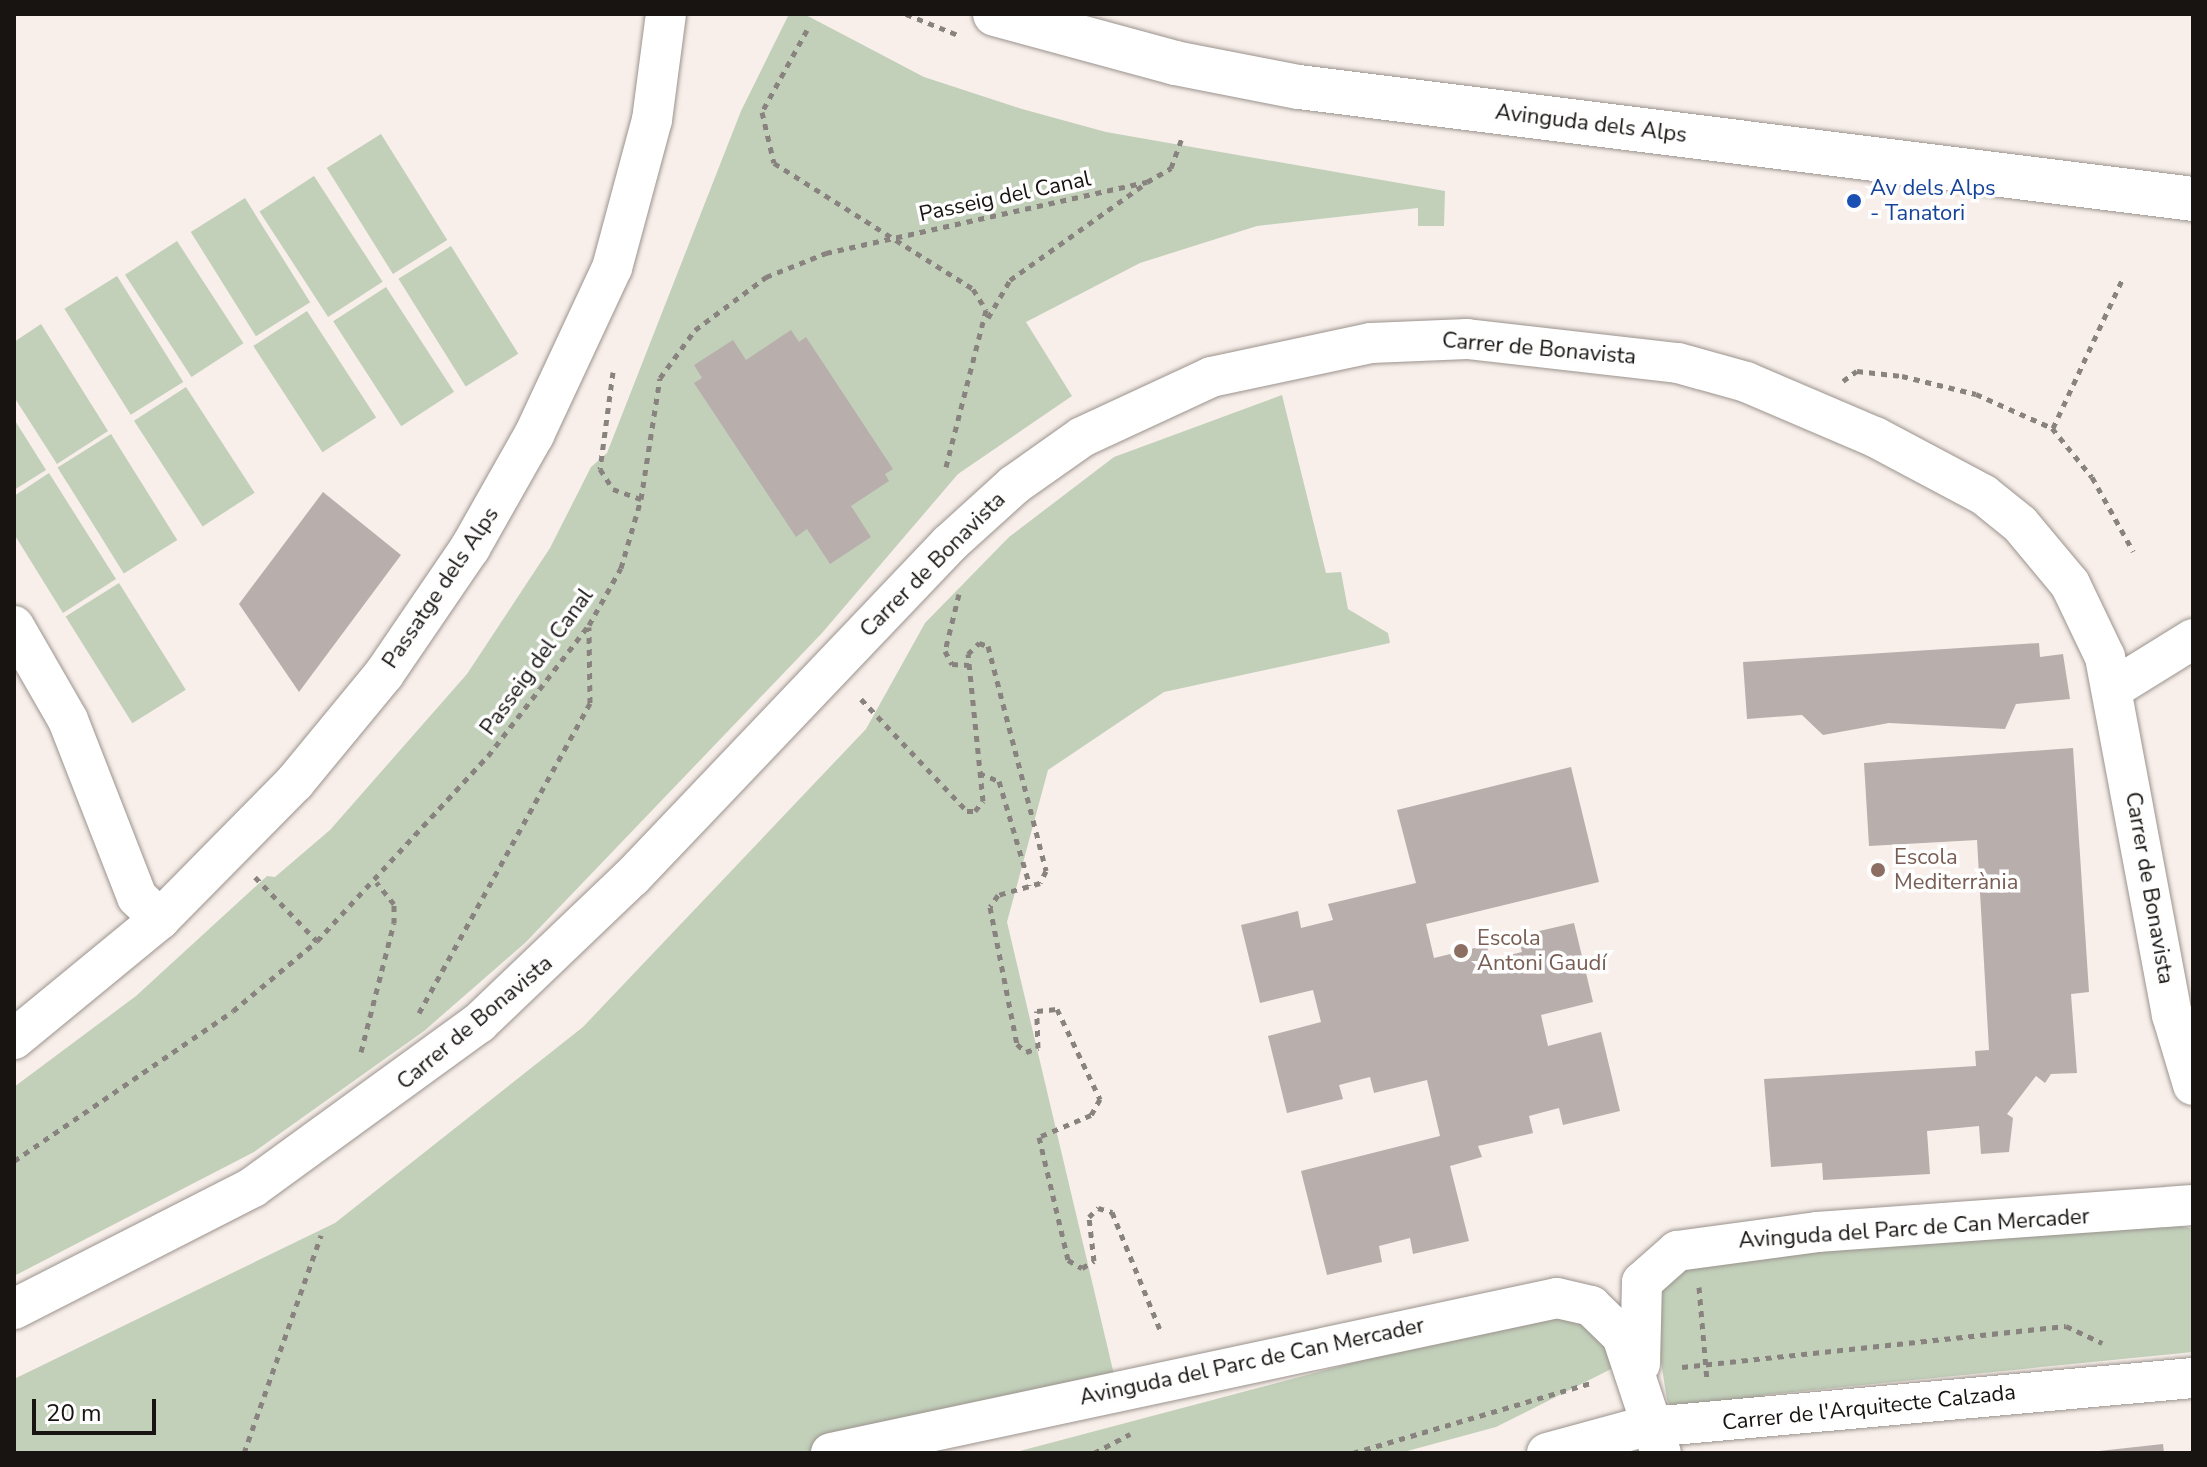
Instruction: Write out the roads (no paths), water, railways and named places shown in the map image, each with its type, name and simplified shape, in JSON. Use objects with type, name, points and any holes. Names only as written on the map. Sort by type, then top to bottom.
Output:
[{"type":"street","name":"Passatge dels Alps","points":[[14,1039],[160,919],[342,726],[495,508],[612,268],[652,120],[666,14]]},
{"type":"street","name":"Avinguda dels Alps","points":[[995,14],[1175,63],[1299,87],[2193,199]]},
{"type":"street","name":"Carrer de Bonavista","points":[[14,1309],[165,1238],[394,1092],[544,966],[949,544],[1014,485],[1082,437],[1211,377],[1371,343],[1467,339],[1591,349],[1746,382],[1932,465],[2020,524],[2090,617],[2114,688],[2172,1015],[2193,1085]]},
{"type":"street","points":[[14,626],[68,720],[137,897],[160,919]]},
{"type":"street","points":[[2114,688],[2193,639]]},
{"type":"street","name":"Avinguda del Parc de Can Mercader","points":[[1640,1373],[1642,1282],[1687,1264],[1817,1232],[2193,1205]]},
{"type":"street","name":"Avinguda del Parc de Can Mercader","points":[[831,1453],[1538,1300],[1591,1306],[1610,1319],[1640,1373],[1659,1440]]},
{"type":"street","name":"Carrer de l'Arquitecte Calzada","points":[[1547,1453],[2193,1378]]},
{"type":"place","name":"Av dels Alps - Tanatori","points":[[1854,201]]},
{"type":"place","name":"Escola Mediterrània","points":[[1878,870]]},
{"type":"place","name":"Escola Antoni Gaudí","points":[[1461,951]]}]
